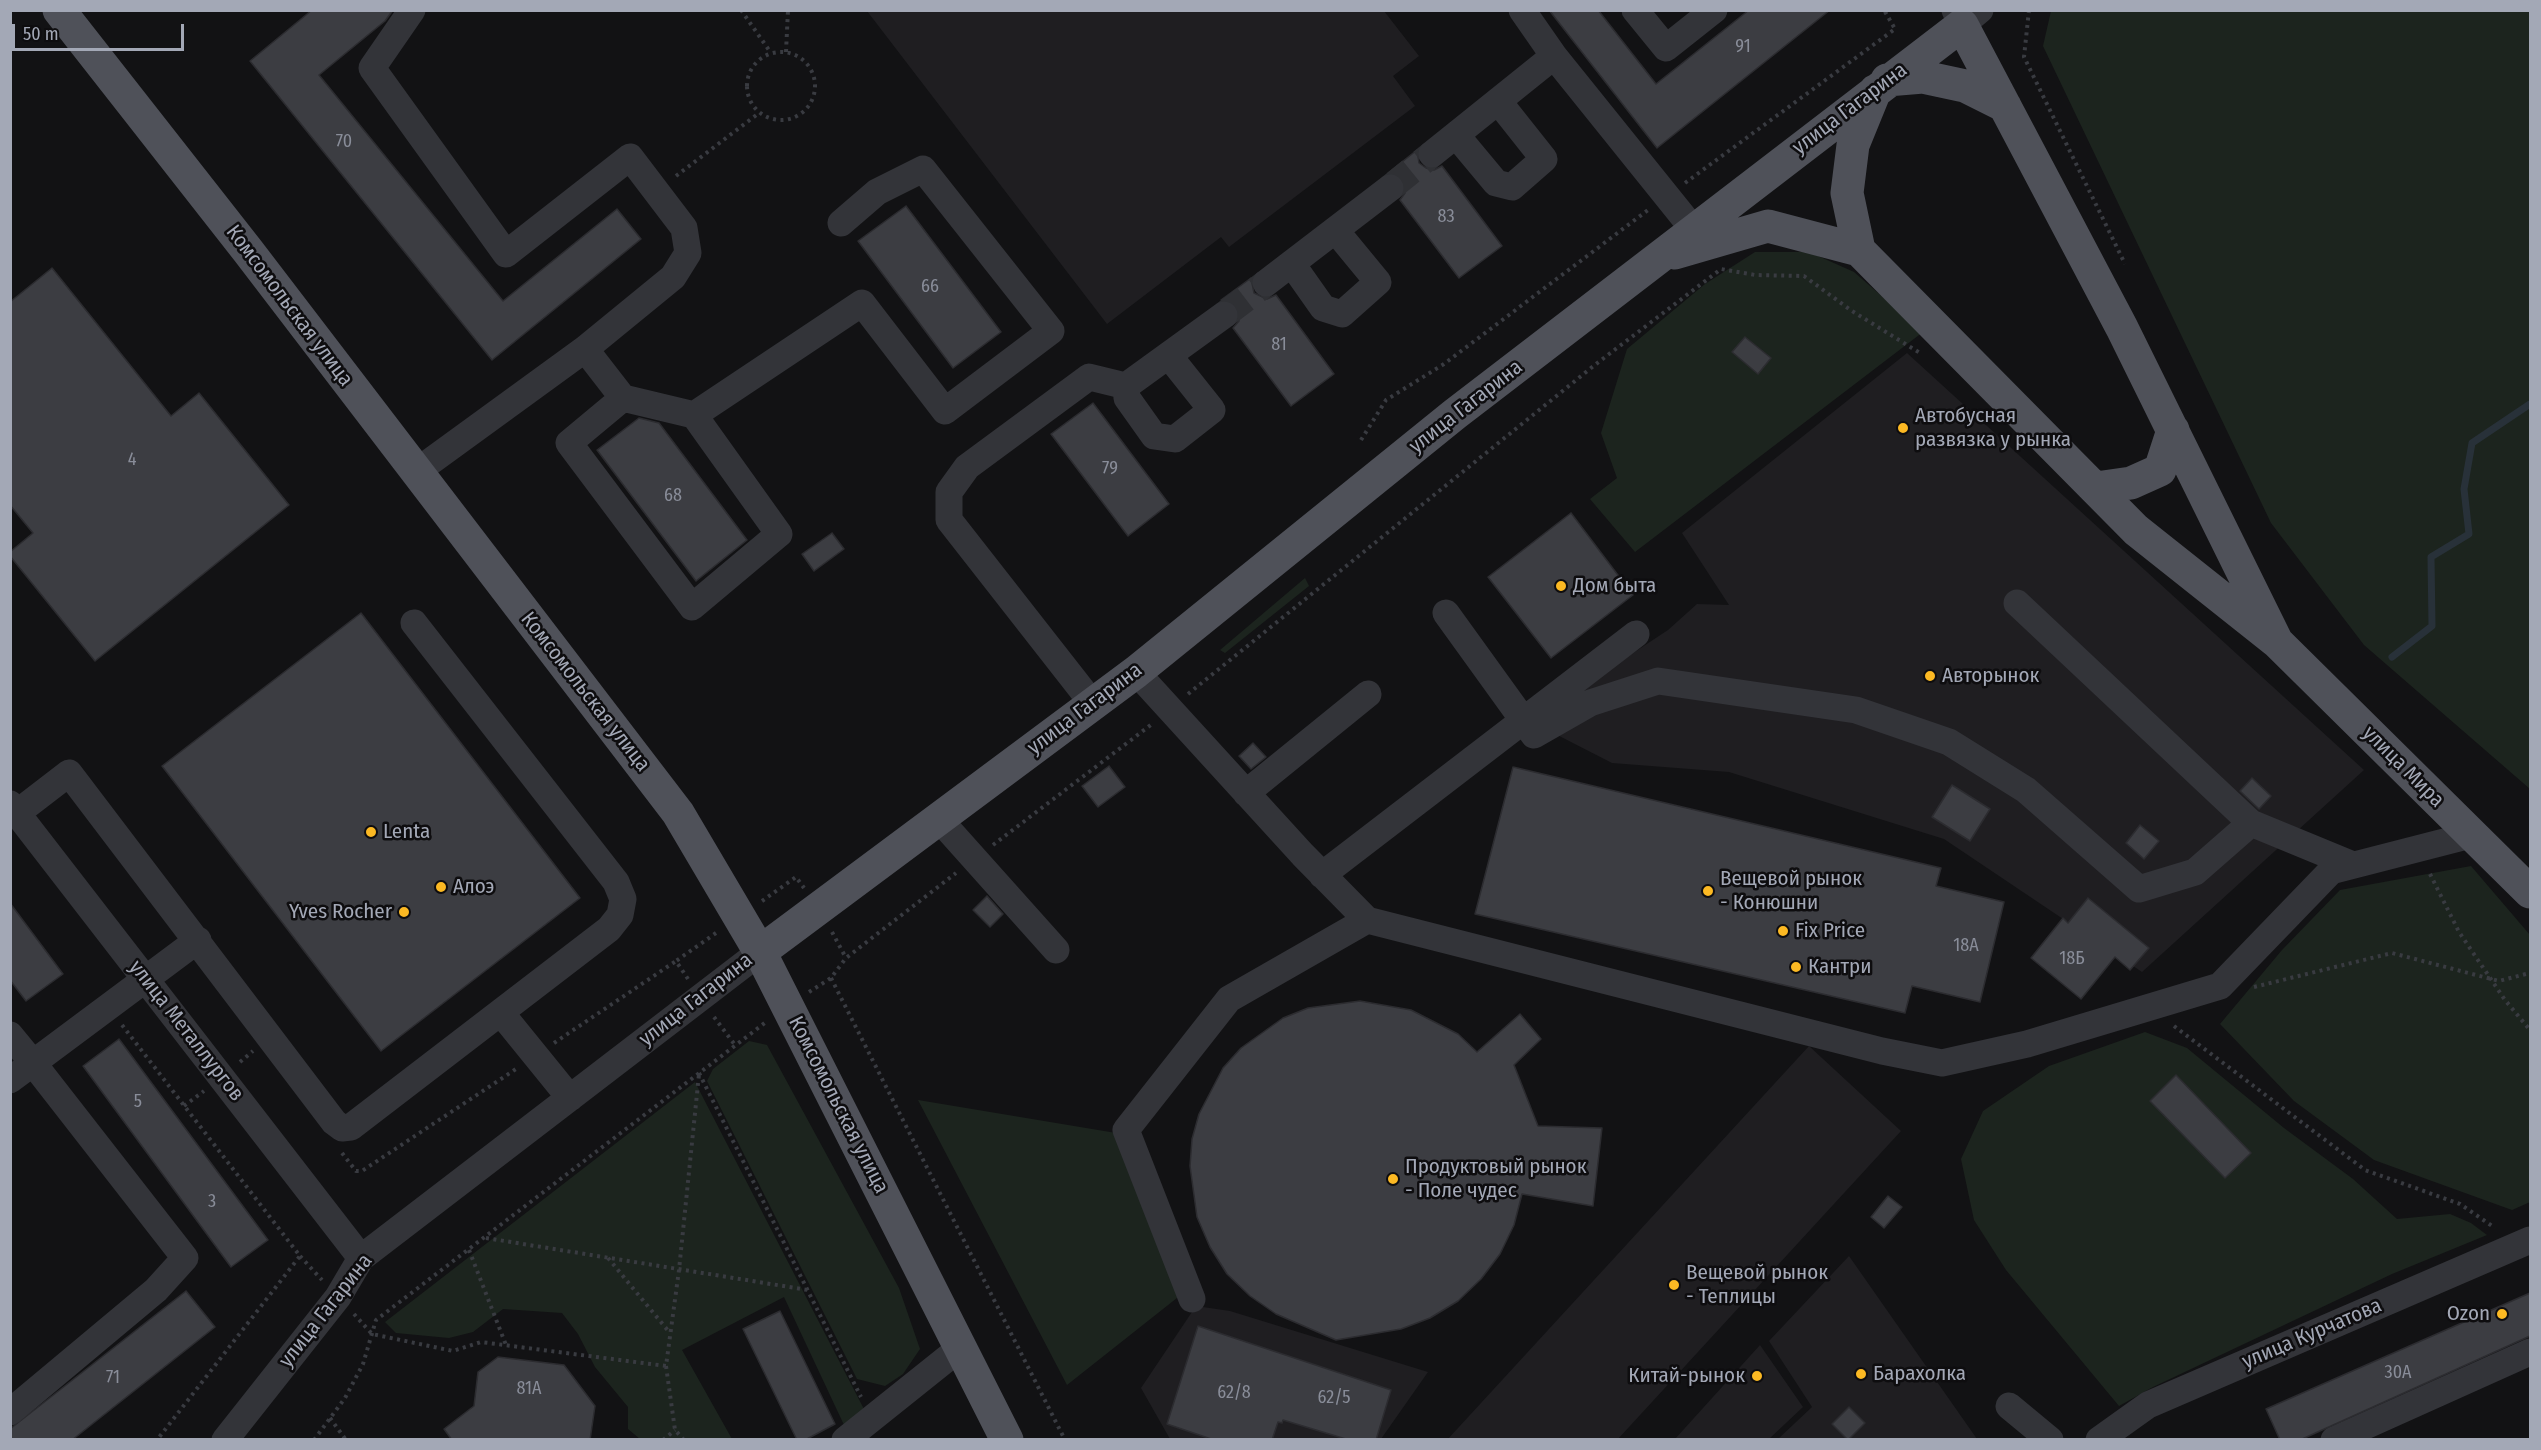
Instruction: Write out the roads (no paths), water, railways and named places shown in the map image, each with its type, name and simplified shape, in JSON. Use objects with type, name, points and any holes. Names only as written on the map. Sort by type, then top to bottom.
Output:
[{"type":"main road","name":"Комсомольская улица","points":[[58,10],[248,251],[678,813],[759,952],[1007,1440]]},
{"type":"main road","name":"улица Гагарина","points":[[759,952],[1136,672],[1455,414],[1881,85],[1966,15]]},
{"type":"main road","points":[[1966,15],[2005,106],[2122,328],[2277,642]]},
{"type":"main road","points":[[1859,250],[1847,193],[1853,145],[1881,85],[1923,77],[1965,86],[2005,106]]},
{"type":"main road","points":[[1661,256],[1768,226],[1859,250],[2136,530],[2277,642]]},
{"type":"main road","points":[[2096,488],[2131,483],[2160,470],[2173,430]]},
{"type":"main road","name":"улица Мира","points":[[2277,642],[2530,892]]},
{"type":"street","points":[[412,10],[372,68],[506,254],[630,157],[684,228],[688,253],[673,277],[585,349],[416,472]]},
{"type":"street","points":[[1522,10],[1554,56],[1694,230]]},
{"type":"street","points":[[1635,10],[1666,48],[1714,10]]},
{"type":"street","points":[[1432,154],[1554,56]]},
{"type":"street","points":[[1456,135],[1496,183],[1512,187],[1544,159],[1498,101]]},
{"type":"street","points":[[694,415],[862,303],[945,411],[1051,331],[923,169],[877,192],[841,223]]},
{"type":"street","points":[[1266,282],[1390,188]]},
{"type":"street","points":[[1292,264],[1323,308],[1342,314],[1378,282],[1335,231]]},
{"type":"street","points":[[1093,704],[949,520],[949,492],[967,467],[1089,377],[1126,386],[1224,315]]},
{"type":"street","points":[[585,349],[623,398],[694,415],[779,534],[693,607],[569,443],[623,398]]},
{"type":"street","points":[[1126,386],[1127,398],[1154,436],[1175,439],[1212,410],[1169,356]]},
{"type":"street","points":[[2017,603],[2251,823],[2353,865]]},
{"type":"street","points":[[1446,613],[1534,735],[1590,703],[1658,681],[1856,710],[1949,742],[2026,790],[2139,889],[2195,872],[2251,823]]},
{"type":"street","points":[[14,809],[69,773],[342,1128],[351,1127],[609,929],[620,915],[623,899],[616,882],[414,623]]},
{"type":"street","points":[[1322,875],[1636,634]]},
{"type":"street","points":[[1136,672],[1367,921],[1882,1051],[1942,1063],[2027,1044],[2220,986],[2331,872],[2471,835]]},
{"type":"street","points":[[1246,793],[1368,694]]},
{"type":"street","name":"улица Металлургов","points":[[14,809],[361,1258]]},
{"type":"street","points":[[938,818],[1056,950]]},
{"type":"street","points":[[1192,1299],[1126,1130],[1229,999],[1367,921]]},
{"type":"street","points":[[10,1080],[198,940]]},
{"type":"street","name":"улица Гагарина","points":[[225,1440],[338,1297],[361,1258],[759,952]]},
{"type":"street","points":[[501,1013],[570,1098]]},
{"type":"street","points":[[10,1035],[185,1258],[156,1290],[10,1412]]},
{"type":"street","name":"улица Курчатова","points":[[2099,1440],[2148,1405],[2528,1245]]},
{"type":"street","points":[[845,1440],[960,1348]]},
{"type":"street","points":[[2334,1440],[2530,1352]]},
{"type":"street","points":[[2009,1406],[2050,1440]]},
{"type":"waterway","points":[[2392,657],[2432,626],[2431,557],[2469,534],[2464,489],[2472,443],[2530,404]]},
{"type":"tunnel","points":[[1390,188],[1432,154]]},
{"type":"tunnel","points":[[1224,315],[1266,283]]},
{"type":"place","name":"Автобусная развязка у рынка","points":[[1903,428]]},
{"type":"place","name":"Дом быта","points":[[1561,586]]},
{"type":"place","name":"Авторынок","points":[[1930,676]]},
{"type":"place","name":"Lenta","points":[[371,832]]},
{"type":"place","name":"Алоэ","points":[[441,887]]},
{"type":"place","name":"Вещевой рынок - Конюшни","points":[[1708,891]]},
{"type":"place","name":"Yves Rocher","points":[[404,912]]},
{"type":"place","name":"Fix Price","points":[[1783,931]]},
{"type":"place","name":"Кантри","points":[[1796,967]]},
{"type":"place","name":"Продуктовый рынок - Поле чудес","points":[[1393,1179]]},
{"type":"place","name":"Вещевой рынок - Теплицы","points":[[1674,1285]]},
{"type":"place","name":"Ozon","points":[[2502,1314]]},
{"type":"place","name":"Барахолка","points":[[1861,1374]]},
{"type":"place","name":"Китай-рынок","points":[[1757,1376]]}]
